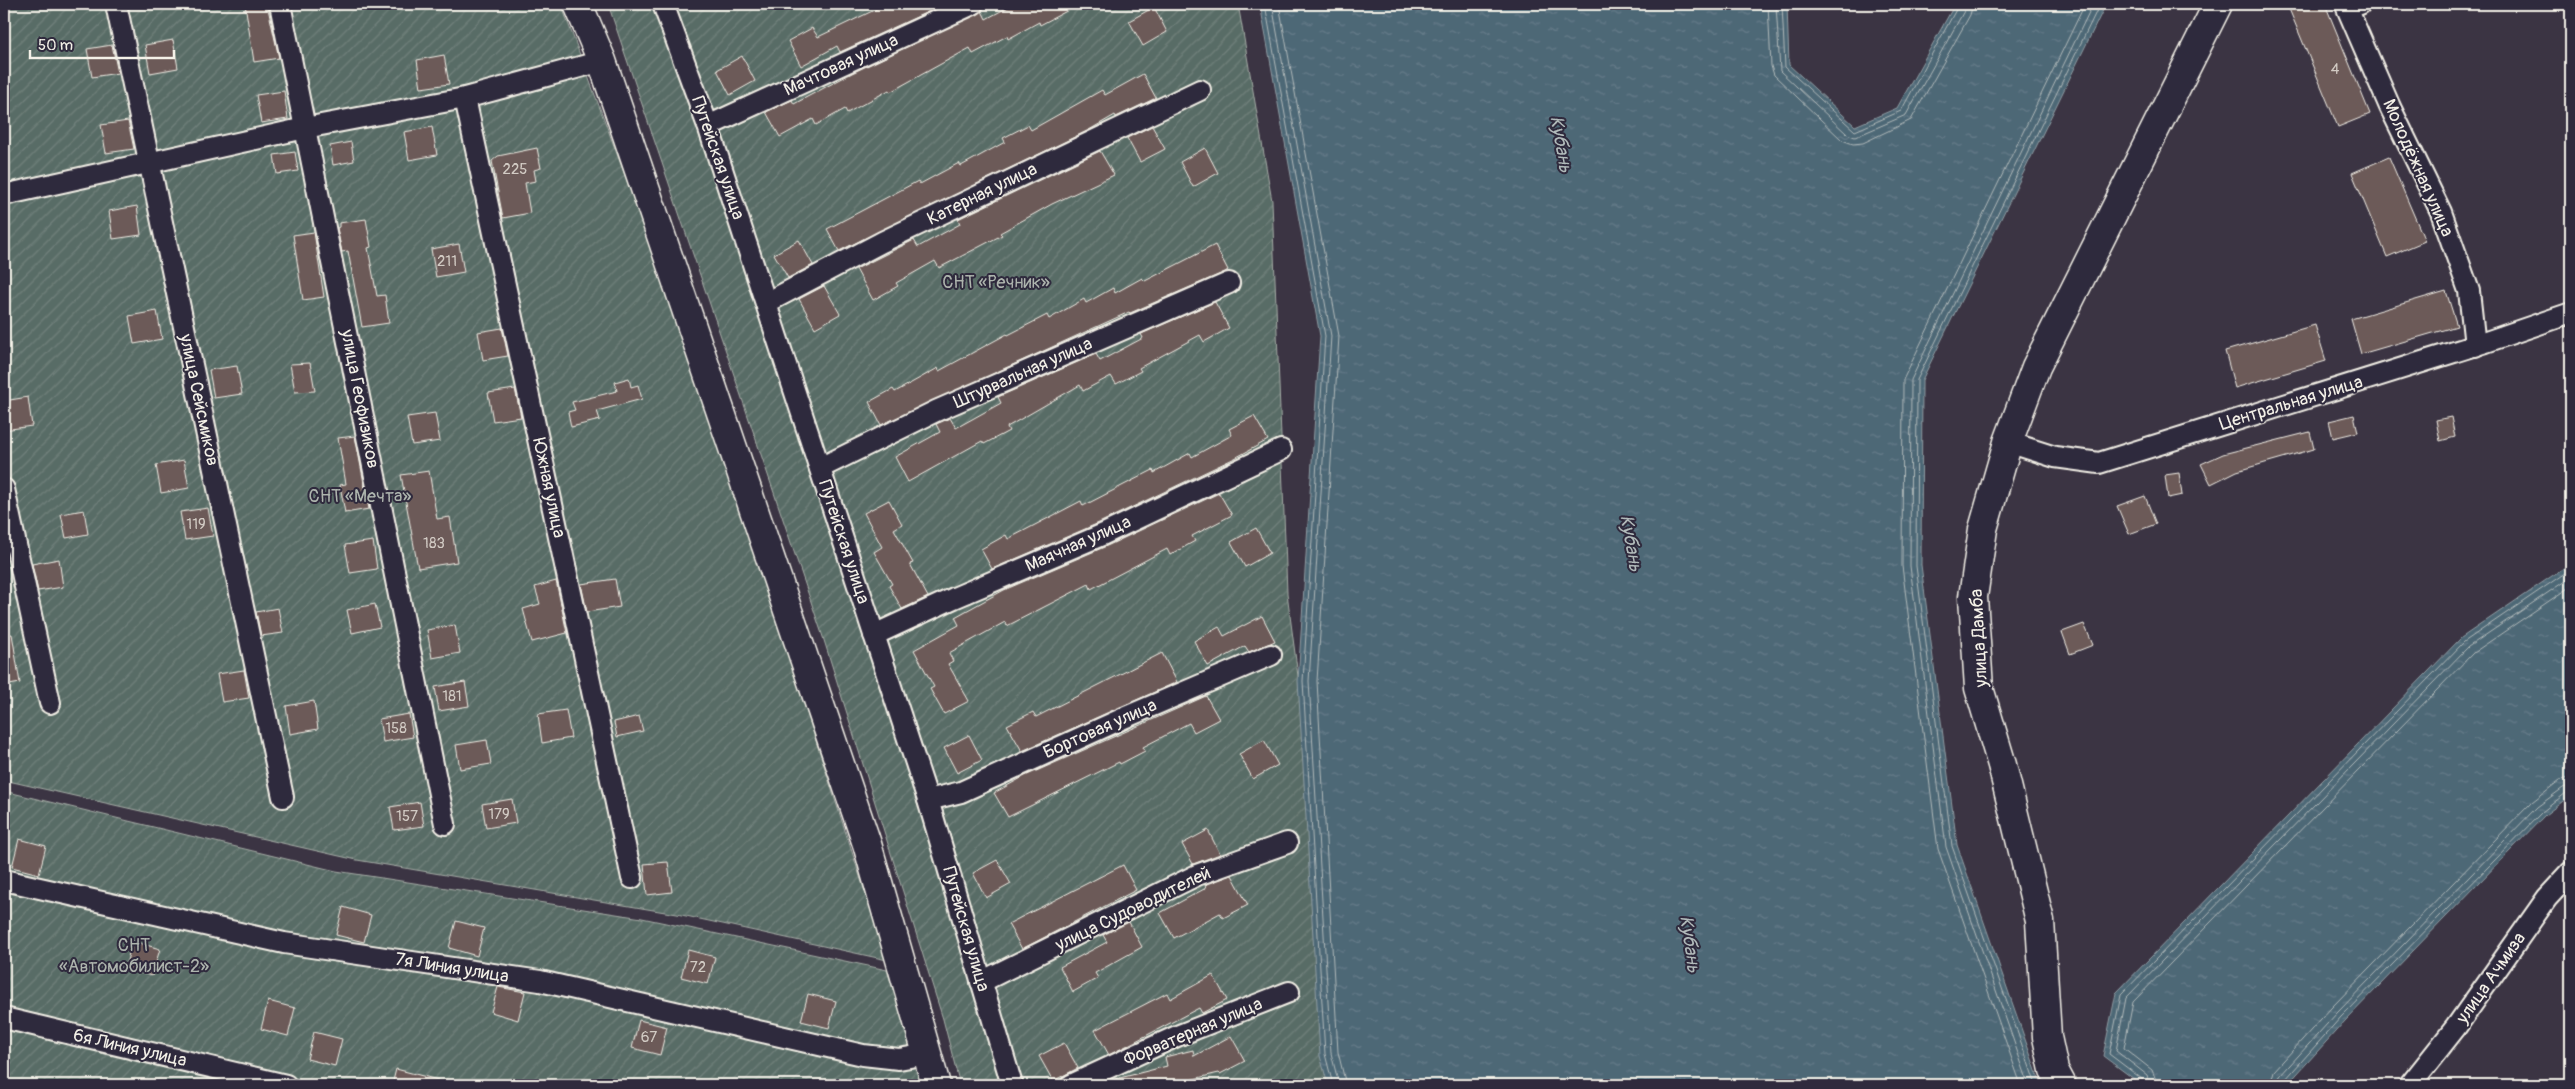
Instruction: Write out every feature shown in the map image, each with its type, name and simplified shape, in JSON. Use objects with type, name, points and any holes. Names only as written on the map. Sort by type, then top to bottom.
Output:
[{"type":"street","name":"улица Сейсмиков","points":[[116,4],[283,797]]},
{"type":"street","name":"улица Геофизиков","points":[[280,4],[445,824]]},
{"type":"street","points":[[578,4],[602,61],[867,844],[936,1085]]},
{"type":"street","name":"Путейская улица","points":[[663,4],[708,126],[928,800],[1012,1085]]},
{"type":"street","name":"Мачтовая улица","points":[[708,126],[973,4]]},
{"type":"street","name":"улица Дамба","points":[[2062,1085],[2054,1070],[2047,1037],[2040,921],[2002,765],[1979,688],[1973,597],[1983,529],[2008,442],[2036,367],[2218,4]]},
{"type":"street","name":"Молодёжная улица","points":[[2360,4],[2347,8],[2441,212],[2469,291],[2475,346]]},
{"type":"street","points":[[4,195],[305,128],[465,98],[602,61]]},
{"type":"street","name":"Катерная улица","points":[[766,303],[882,242],[1200,90]]},
{"type":"street","name":"Южная улица","points":[[465,98],[632,878]]},
{"type":"street","name":"Штурвальная улица","points":[[820,468],[936,411],[1229,283]]},
{"type":"street","name":"Центральная улица","points":[[2008,442],[2055,457],[2099,463],[2475,346],[2571,313]]},
{"type":"street","name":"Маячная улица","points":[[874,635],[954,598],[1104,534],[1281,450]]},
{"type":"street","points":[[4,489],[50,703]]},
{"type":"street","name":"Бортовая улица","points":[[928,800],[961,792],[1117,721],[1271,655]]},
{"type":"street","name":"улица Судоводителей","points":[[982,982],[1197,876],[1287,843]]},
{"type":"street","name":"улица Ачмиза","points":[[2410,1085],[2456,1027],[2547,898],[2571,872]]},
{"type":"street","name":"7я Линия улица","points":[[4,880],[284,943],[540,981],[863,1054],[899,1059],[927,1054]]},
{"type":"street","name":"Форватерная улица","points":[[1071,1085],[1177,1036],[1289,992]]},
{"type":"street","name":"6я Линия улица","points":[[4,1018],[286,1085]]},
{"type":"green space","name":"СНТ «Мечта»","points":[[4,4],[561,4],[651,245],[759,565],[887,960],[677,914],[357,860],[4,780]]},
{"type":"green space","name":"СНТ «Речник»","points":[[608,4],[1238,4],[1272,201],[1287,593],[1352,1085],[960,1085],[943,1019],[823,637]]},
{"type":"green space","name":"СНТ «Автомобилист-2»","points":[[4,791],[336,871],[642,918],[887,970],[923,1085],[4,1085]]},
{"type":"water","name":"Кубань","points":[[1260,4],[1787,4],[1789,65],[1855,126],[1897,108],[1955,4],[2106,4],[1922,380],[1921,565],[1957,845],[2041,1085],[1328,1085],[1320,1056],[1298,681],[1320,336]]},
{"type":"water","points":[[2571,563],[2571,795],[2545,815],[2345,1021],[2287,1085],[2142,1085],[2103,1056],[2116,993],[2461,638]]},
{"type":"building","points":[[245,4],[267,4],[279,58],[254,62]]},
{"type":"building","points":[[887,4],[945,4],[840,52],[837,46],[801,66],[788,41],[812,28],[818,37]]},
{"type":"building","points":[[1014,4],[1080,4],[1040,25],[1039,22],[1008,39],[1007,36],[973,54],[970,48],[890,92],[889,90],[847,113],[845,109],[816,125],[813,119],[780,137],[766,112],[792,100],[794,104],[852,73],[982,11],[986,19]]},
{"type":"building","points":[[2287,4],[2325,4],[2370,114],[2338,127]]},
{"type":"building","points":[[1154,7],[1167,32],[1143,46],[1129,21]]},
{"type":"building","points":[[173,40],[178,68],[150,73],[145,45]]},
{"type":"building","points":[[112,45],[118,73],[92,77],[87,49]]},
{"type":"building","points":[[444,55],[449,84],[421,88],[417,60]]},
{"type":"building","points":[[742,56],[755,81],[730,95],[717,70]]},
{"type":"building","points":[[1143,74],[1156,98],[1116,117],[1115,115],[1089,130],[839,251],[827,229],[918,181],[920,184],[959,163],[961,166],[1005,142],[1003,138],[1028,125],[1031,130],[1102,90],[1105,95]]},
{"type":"building","points":[[284,91],[288,119],[261,123],[256,95]]},
{"type":"building","points":[[128,121],[134,149],[106,153],[101,125]]},
{"type":"building","points":[[1152,126],[1165,149],[1140,162],[1127,138]]},
{"type":"building","points":[[432,127],[437,155],[409,160],[404,132]]},
{"type":"building","points":[[351,142],[354,161],[333,165],[330,146]]},
{"type":"building","points":[[537,148],[541,168],[534,170],[536,181],[525,183],[530,213],[503,218],[492,161],[498,156]]},
{"type":"building","points":[[1205,148],[1218,173],[1193,187],[1180,162]]},
{"type":"building","points":[[1100,151],[1114,175],[1052,204],[1000,233],[1002,235],[939,268],[935,261],[896,283],[898,286],[873,300],[856,269],[914,240],[918,247],[960,224],[958,219]]},
{"type":"building","points":[[295,152],[298,171],[277,174],[274,155]]},
{"type":"building","points":[[2389,157],[2425,241],[2387,257],[2352,173]]},
{"type":"building","points":[[137,206],[141,235],[113,239],[109,211]]},
{"type":"building","points":[[366,219],[371,247],[368,248],[377,296],[385,295],[389,323],[362,327],[348,251],[342,252],[337,228],[339,223]]},
{"type":"building","points":[[314,232],[324,297],[303,300],[293,235]]},
{"type":"building","points":[[799,240],[813,265],[788,278],[774,254]]},
{"type":"building","points":[[459,244],[464,272],[436,277],[431,249]]},
{"type":"building","points":[[1215,245],[1228,270],[1225,272],[1129,312],[881,425],[869,402],[893,389],[895,392],[938,368],[939,371],[1007,334],[1047,315],[1049,319],[1084,299],[1086,303],[1113,288],[1115,293],[1142,278],[1145,281]]},
{"type":"building","points":[[824,286],[840,314],[815,328],[799,299]]},
{"type":"building","points":[[2446,291],[2457,326],[2361,354],[2351,319]]},
{"type":"building","points":[[1215,302],[1229,328],[1204,342],[1200,335],[1139,368],[1141,371],[1116,384],[1111,376],[1083,391],[1080,385],[1007,427],[1009,431],[984,444],[982,441],[908,482],[895,457],[940,432],[936,424],[950,418],[956,428],[1001,403],[998,397],[1096,354],[1100,361],[1143,338],[1141,334]]},
{"type":"building","points":[[157,311],[162,339],[134,344],[129,316]]},
{"type":"building","points":[[2315,325],[2326,361],[2235,388],[2225,351]]},
{"type":"building","points":[[502,328],[508,356],[483,360],[478,332]]},
{"type":"building","points":[[310,363],[315,391],[295,392],[290,364]]},
{"type":"building","points":[[237,366],[242,394],[214,398],[209,370]]},
{"type":"building","points":[[629,378],[631,387],[638,385],[642,399],[597,411],[600,420],[571,427],[568,412],[575,410],[572,402],[617,391],[615,382]]},
{"type":"building","points":[[515,389],[521,417],[493,421],[488,393]]},
{"type":"building","points":[[28,397],[32,426],[4,430],[4,401]]},
{"type":"building","points":[[435,413],[440,441],[412,445],[407,417]]},
{"type":"building","points":[[2354,415],[2358,432],[2333,438],[2329,421]]},
{"type":"building","points":[[1254,416],[1268,440],[1235,458],[1099,523],[992,569],[981,549],[1006,535],[1008,539],[1081,501],[1083,506],[1153,470],[1154,473],[1190,453],[1192,457],[1232,435],[1229,429]]},
{"type":"building","points":[[2451,417],[2455,437],[2440,441],[2436,420]]},
{"type":"building","points":[[2310,432],[2314,449],[2237,471],[2211,484],[2201,464],[2223,454]]},
{"type":"building","points":[[355,436],[369,509],[345,513],[340,485],[346,484],[338,438]]},
{"type":"building","points":[[184,460],[189,488],[161,493],[156,465]]},
{"type":"building","points":[[429,471],[437,519],[450,517],[457,562],[418,568],[401,475]]},
{"type":"building","points":[[2179,473],[2182,495],[2168,498],[2165,475]]},
{"type":"building","points":[[1219,493],[1232,515],[1192,536],[1195,541],[1170,555],[1167,549],[1091,589],[1089,584],[1007,626],[1005,622],[949,653],[953,661],[948,664],[969,701],[944,714],[930,689],[934,687],[914,650],[959,625],[955,617],[1004,590],[1109,545]]},
{"type":"building","points":[[2145,496],[2156,524],[2129,534],[2117,506]]},
{"type":"building","points":[[889,500],[902,524],[894,529],[913,563],[910,564],[928,597],[902,609],[889,586],[892,584],[874,552],[882,547],[864,513]]},
{"type":"building","points":[[208,508],[213,536],[185,540],[180,512]]},
{"type":"building","points":[[84,510],[88,534],[66,538],[61,514]]},
{"type":"building","points":[[1256,528],[1270,553],[1245,567],[1231,542]]},
{"type":"building","points":[[373,541],[377,569],[350,573],[345,545]]},
{"type":"building","points":[[59,559],[63,587],[38,591],[32,564]]},
{"type":"building","points":[[615,579],[620,607],[587,612],[581,584]]},
{"type":"building","points":[[556,581],[567,633],[532,642],[523,609],[540,604],[535,587]]},
{"type":"building","points":[[375,604],[380,627],[352,633],[347,610]]},
{"type":"building","points":[[278,608],[283,633],[261,636],[256,612]]},
{"type":"building","points":[[1262,616],[1275,641],[1249,652],[1245,646],[1208,666],[1194,641],[1219,627],[1224,636]]},
{"type":"building","points":[[2084,624],[2093,645],[2070,654],[2062,632]]},
{"type":"building","points":[[455,625],[460,653],[432,658],[427,630]]},
{"type":"building","points":[[12,634],[20,683],[4,686],[4,635]]},
{"type":"building","points":[[1162,653],[1177,682],[1022,751],[1007,725],[1033,712],[1036,717]]},
{"type":"building","points":[[244,670],[249,698],[222,702],[217,674]]},
{"type":"building","points":[[465,682],[469,706],[439,711],[435,687]]},
{"type":"building","points":[[1206,696],[1219,719],[1194,732],[1189,723],[1143,747],[1145,751],[1120,764],[1119,762],[1008,817],[994,793],[1025,776]]},
{"type":"building","points":[[314,701],[318,729],[290,734],[286,706]]},
{"type":"building","points":[[566,710],[571,738],[542,743],[538,714]]},
{"type":"building","points":[[409,714],[413,737],[383,742],[379,719]]},
{"type":"building","points":[[639,716],[643,731],[617,737],[614,722]]},
{"type":"building","points":[[969,735],[982,760],[957,773],[944,748]]},
{"type":"building","points":[[487,740],[491,764],[460,769],[456,745]]},
{"type":"building","points":[[1264,740],[1278,765],[1253,779],[1239,754]]},
{"type":"building","points":[[512,799],[516,823],[486,828],[482,804]]},
{"type":"building","points":[[420,802],[424,826],[394,830],[390,807]]},
{"type":"building","points":[[1208,830],[1220,854],[1193,864],[1182,844]]},
{"type":"building","points":[[19,839],[46,846],[39,874],[12,867]]},
{"type":"building","points":[[997,860],[1011,884],[986,898],[973,873]]},
{"type":"building","points":[[668,862],[672,892],[647,895],[644,864]]},
{"type":"building","points":[[1123,865],[1136,890],[1022,949],[1008,924]]},
{"type":"building","points":[[1232,875],[1248,905],[1223,918],[1220,913],[1174,938],[1160,913],[1206,888],[1205,885]]},
{"type":"building","points":[[343,907],[371,915],[364,942],[336,935]]},
{"type":"building","points":[[456,921],[484,928],[477,956],[449,948]]},
{"type":"building","points":[[1129,922],[1142,947],[1095,973],[1098,978],[1073,992],[1060,967],[1107,942],[1103,935]]},
{"type":"building","points":[[132,941],[160,949],[152,976],[125,969]]},
{"type":"building","points":[[688,950],[715,957],[708,984],[681,977]]},
{"type":"building","points":[[1213,975],[1227,1000],[1202,1013],[1199,1008],[1109,1055],[1095,1030],[1167,993],[1170,999]]},
{"type":"building","points":[[498,987],[525,992],[518,1020],[491,1012]]},
{"type":"building","points":[[808,994],[836,1001],[829,1028],[801,1021]]},
{"type":"building","points":[[268,1001],[295,1008],[288,1036],[261,1029]]},
{"type":"building","points":[[639,1020],[667,1027],[660,1055],[632,1048]]},
{"type":"building","points":[[314,1032],[342,1039],[335,1066],[307,1059]]},
{"type":"building","points":[[1231,1036],[1245,1061],[1220,1074],[1168,1085],[1112,1085],[1112,1080],[1167,1066],[1165,1057],[1193,1050],[1194,1056]]},
{"type":"building","points":[[1064,1043],[1078,1068],[1053,1081],[1039,1056]]},
{"type":"building","points":[[396,1069],[438,1080],[438,1085],[392,1085]]}]
